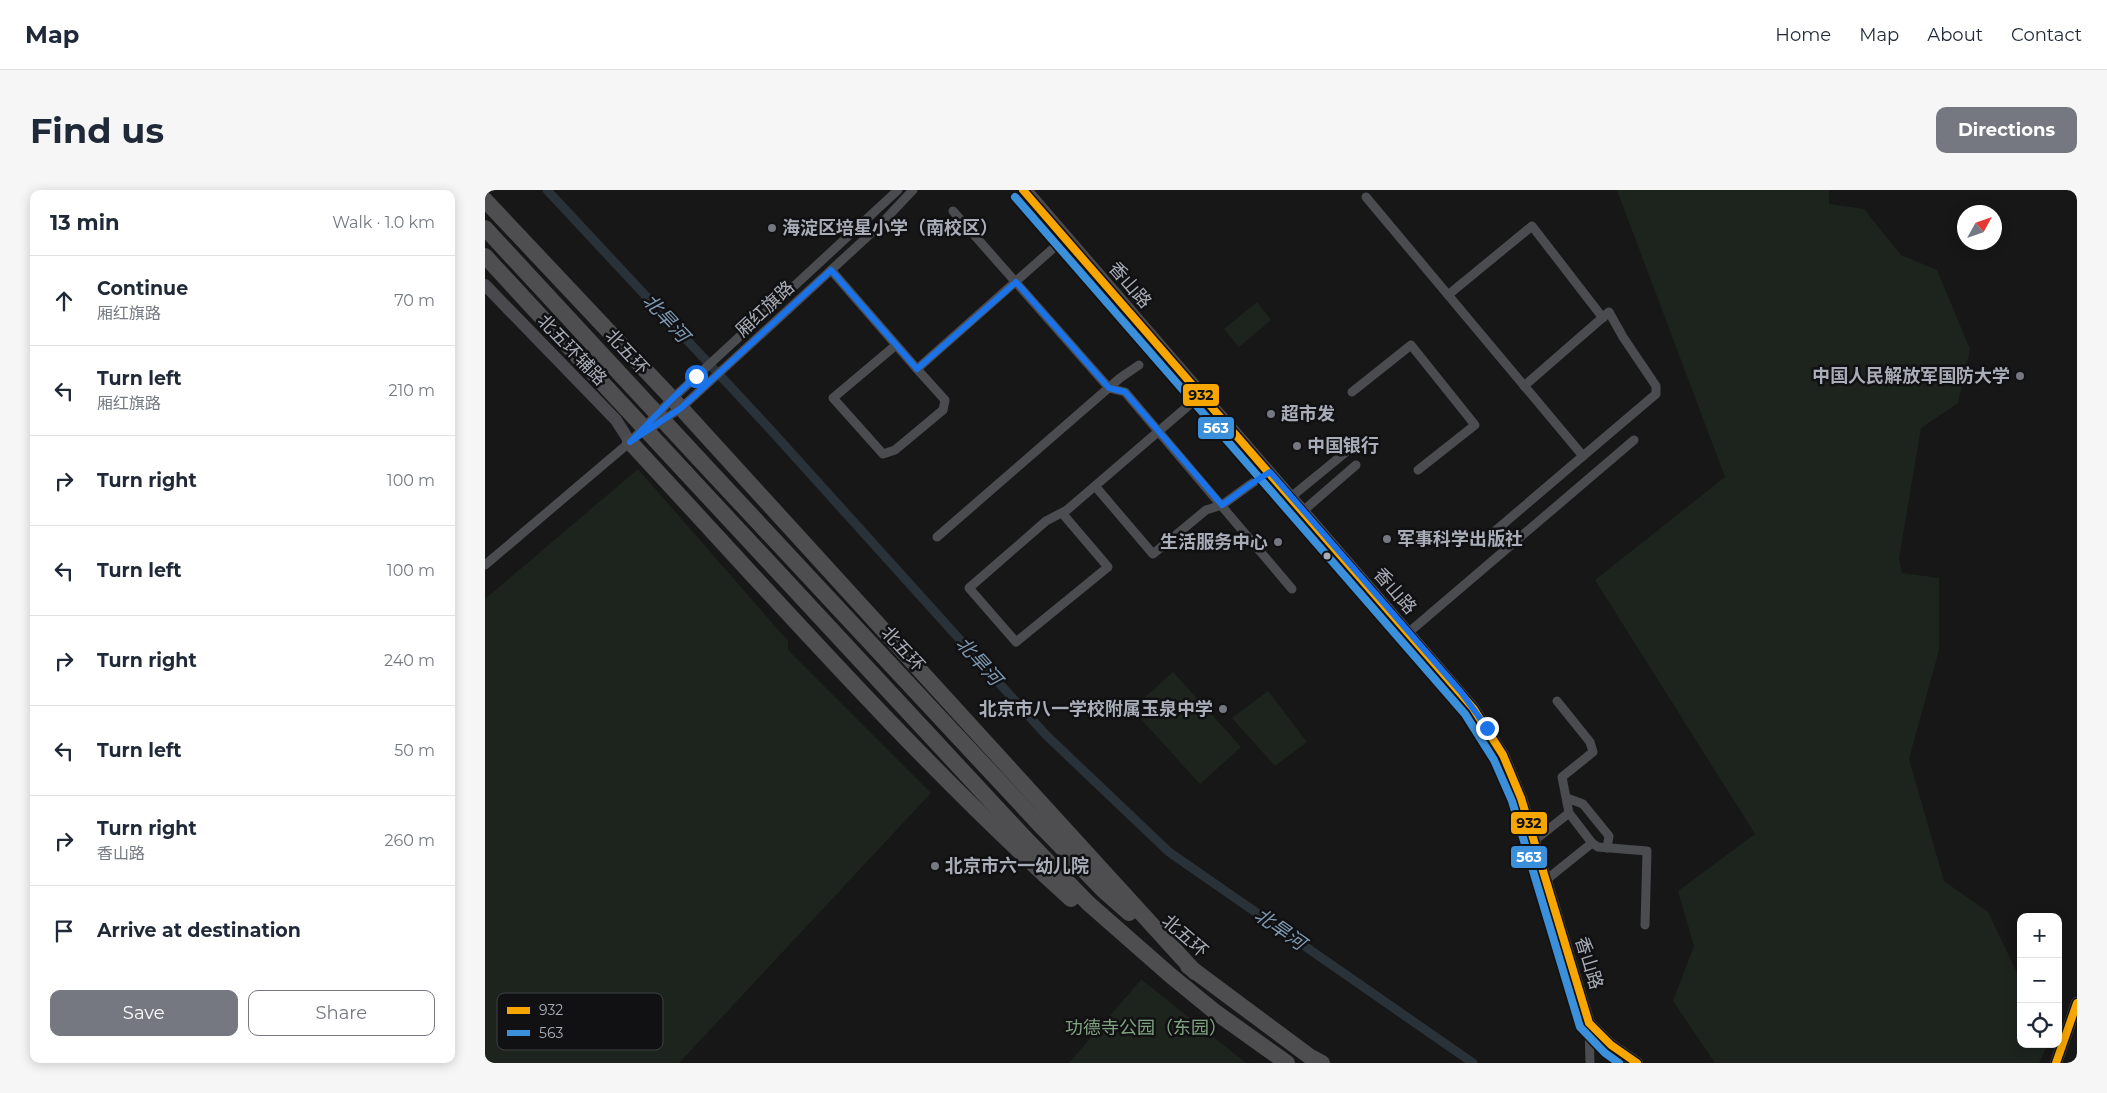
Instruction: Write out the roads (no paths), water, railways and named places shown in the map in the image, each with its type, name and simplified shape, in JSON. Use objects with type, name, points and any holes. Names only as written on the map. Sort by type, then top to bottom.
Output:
[{"type":"highway","points":[[485,200],[676,404],[1195,972]]},
{"type":"highway","name":"北五环","points":[[485,228],[1040,825],[1103,890],[1195,972],[1309,1056],[1322,1063]]},
{"type":"highway","points":[[485,256],[1026,839],[1088,903],[1214,1011],[1287,1063]]},
{"type":"highway","points":[[630,442],[889,721],[1024,857],[1085,912],[1170,975]]},
{"type":"street","name":"厢红旗路","points":[[630,442],[676,404],[703,370],[898,190]]},
{"type":"street","name":"厢红旗路","points":[[485,565],[676,404],[712,380],[879,226],[913,190]]},
{"type":"street","name":"香山路","points":[[1026,191],[1461,692],[1487,728],[1503,755],[1516,785],[1535,840],[1589,1023],[1611,1045],[1637,1063]]},
{"type":"street","points":[[1366,197],[1583,456]]},
{"type":"street","points":[[953,211],[1109,388],[1125,392],[1292,589]]},
{"type":"street","points":[[1448,295],[1532,226],[1603,318]]},
{"type":"street","points":[[917,369],[1066,237]]},
{"type":"street","points":[[831,270],[945,400],[943,410],[895,450],[883,454],[833,398],[896,345]]},
{"type":"street","name":"北五环辅路","points":[[485,284],[616,420],[630,442]]},
{"type":"street","points":[[1495,531],[1656,394],[1656,386],[1623,337],[1609,312],[1524,386]]},
{"type":"street","points":[[1352,392],[1411,345],[1475,425],[1418,470]]},
{"type":"street","points":[[937,537],[1109,388],[1139,365]]},
{"type":"street","points":[[1062,513],[1108,567],[1016,642],[969,588],[1046,521],[1062,513],[1095,486],[1201,394]]},
{"type":"street","points":[[1409,632],[1634,440]]},
{"type":"street","points":[[1291,498],[1346,452]]},
{"type":"street","points":[[1303,511],[1356,465]]},
{"type":"street","points":[[1095,486],[1153,554],[1206,510],[1222,505],[1270,472]]},
{"type":"street","points":[[1557,701],[1589,742],[1593,752],[1562,778],[1569,813],[1592,843],[1598,847],[1647,851],[1645,925]]},
{"type":"street","points":[[1567,798],[1583,804],[1609,836],[1607,848]]},
{"type":"street","points":[[1535,840],[1569,813]]},
{"type":"street","points":[[1547,880],[1592,843]]},
{"type":"street","points":[[2056,1063],[2077,1003]]},
{"type":"street","points":[[1589,1023],[1590,1063]]},
{"type":"waterway","name":"北旱河","points":[[547,190],[769,428],[1046,735],[1169,852],[1473,1063]]},
{"type":"place","name":"海淀区培星小学（南校区）","points":[[772,228]]},
{"type":"place","name":"中国人民解放军国防大学","points":[[2020,376]]},
{"type":"place","name":"超市发","points":[[1271,414]]},
{"type":"place","name":"中国银行","points":[[1297,446]]},
{"type":"place","name":"军事科学出版社","points":[[1387,539]]},
{"type":"place","name":"生活服务中心","points":[[1278,542]]},
{"type":"place","name":"北京市八一学校附属玉泉中学","points":[[1223,709]]},
{"type":"place","name":"北京市六一幼儿院","points":[[935,866]]},
{"type":"park label","name":"功德寺公园（东园）","points":[[1146,1028]]}]
